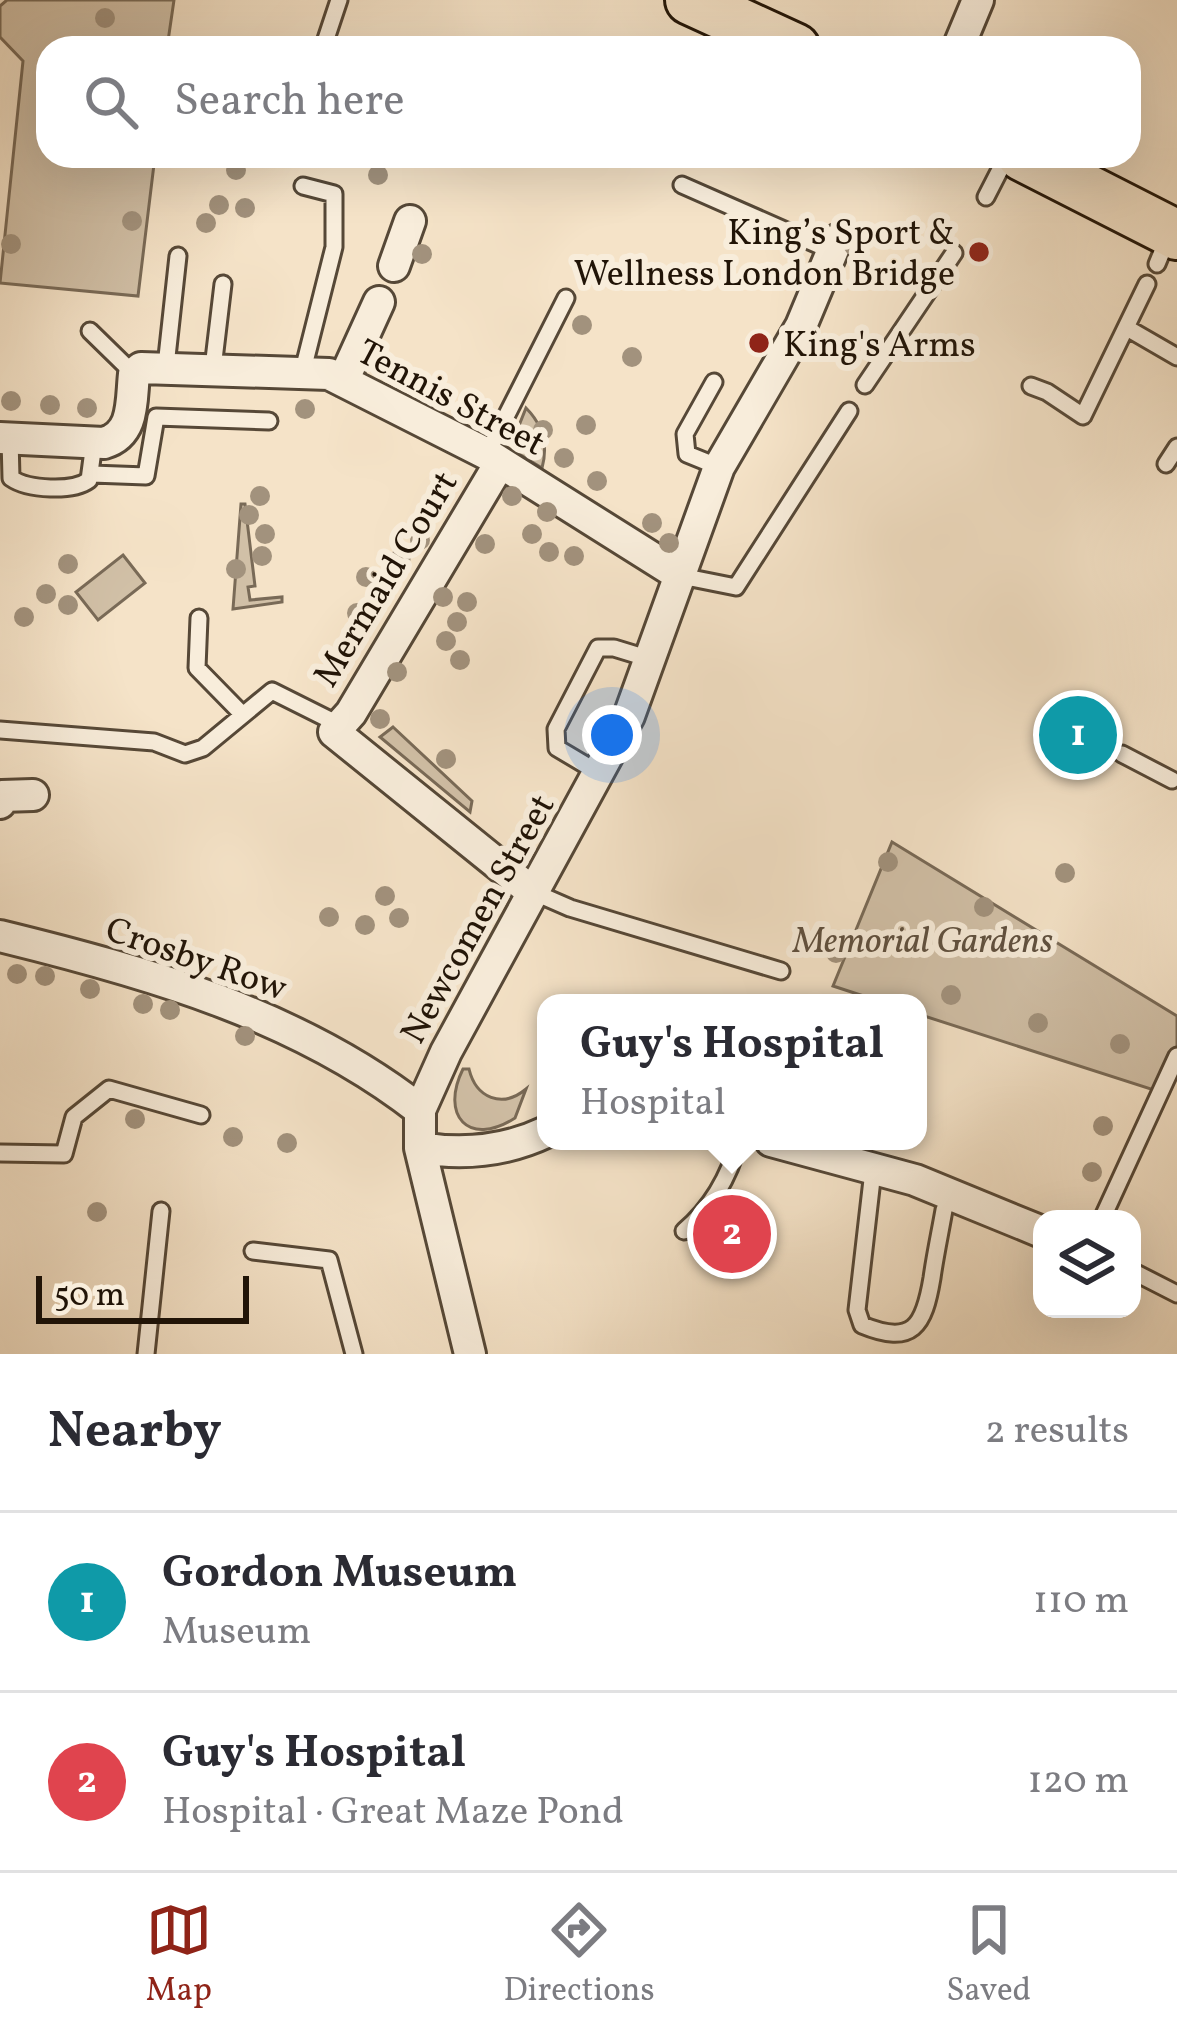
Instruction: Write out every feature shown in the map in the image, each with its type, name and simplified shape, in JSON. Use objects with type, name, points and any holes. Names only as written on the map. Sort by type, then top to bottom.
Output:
[{"type":"main road","points":[[690,0],[758,36]]},
{"type":"main road","points":[[1042,168],[1168,244]]},
{"type":"street","points":[[963,36],[978,0]]},
{"type":"street","points":[[394,266],[410,220]]},
{"type":"street","name":"Newcomen Street","points":[[420,1110],[531,891],[629,716],[719,467],[801,326],[834,246]]},
{"type":"street","points":[[343,381],[379,302]]},
{"type":"street","name":"Tennis Street","points":[[134,374],[141,368],[166,366],[329,374],[493,458],[681,576]]},
{"type":"street","points":[[5,452],[93,458],[124,431],[134,374]]},
{"type":"street","name":"Mermaid Court","points":[[336,728],[351,713],[493,458]]},
{"type":"street","points":[[336,728],[531,891]]},
{"type":"street","points":[[0,803],[2,796],[33,795]]},
{"type":"street","name":"Crosby Row","points":[[0,936],[152,976],[225,1001],[286,1028],[420,1110]]},
{"type":"street","points":[[420,1110],[420,1148],[470,1354]]},
{"type":"street","points":[[420,1148],[470,1152],[537,1136]]},
{"type":"street","points":[[802,1150],[915,1180],[1033,1228]]},
{"type":"lane","points":[[326,36],[339,0]]},
{"type":"lane","points":[[986,197],[1001,168]]},
{"type":"lane","points":[[682,184],[834,246]]},
{"type":"lane","points":[[303,185],[334,194],[334,247],[303,370]]},
{"type":"lane","points":[[865,385],[955,253]]},
{"type":"lane","points":[[166,366],[178,256]]},
{"type":"lane","points":[[213,368],[223,284]]},
{"type":"lane","points":[[1030,386],[1084,416],[1147,284]]},
{"type":"lane","name":"Mermaid Court","points":[[493,458],[566,298]]},
{"type":"lane","points":[[1127,328],[1177,357]]},
{"type":"lane","points":[[90,331],[134,374]]},
{"type":"lane","points":[[714,382],[685,434],[687,454],[719,467]]},
{"type":"lane","points":[[681,576],[736,587],[849,411]]},
{"type":"lane","points":[[5,452],[11,478],[20,484],[78,488],[93,458],[146,476],[156,417],[269,421]]},
{"type":"lane","points":[[1166,464],[1177,447]]},
{"type":"lane","points":[[199,618],[197,668],[242,715]]},
{"type":"lane","points":[[599,773],[557,748],[556,729],[598,648],[651,659]]},
{"type":"lane","points":[[0,730],[154,742],[184,754],[203,748],[272,691],[336,728]]},
{"type":"lane","points":[[1122,754],[1175,778]]},
{"type":"lane","points":[[531,891],[570,908],[781,971]]},
{"type":"lane","points":[[1106,1210],[1177,1056]]},
{"type":"lane","points":[[0,1153],[64,1154],[74,1117],[109,1089],[201,1115]]},
{"type":"lane","points":[[684,1231],[722,1186],[736,1150]]},
{"type":"lane","points":[[873,1171],[857,1310],[862,1325],[887,1335],[907,1332],[928,1310],[950,1195]]},
{"type":"lane","points":[[146,1354],[161,1211]]},
{"type":"lane","points":[[253,1251],[329,1260],[353,1354]]},
{"type":"lane","points":[[1141,1275],[1177,1294]]},
{"type":"green space","points":[[7,0],[174,0],[169,36],[36,36],[36,168],[154,168],[138,296],[0,283],[23,61],[0,37],[0,6]]},
{"type":"green space","points":[[526,408],[543,436],[542,468],[519,454],[512,443]]},
{"type":"green space","points":[[241,504],[245,504],[255,586],[248,587],[250,600],[282,597],[282,602],[233,609]]},
{"type":"green space","points":[[123,555],[145,583],[98,620],[76,592]]},
{"type":"green space","points":[[393,727],[472,801],[470,812],[380,737]]},
{"type":"green space","name":"Memorial Gardens","points":[[892,842],[1177,1016],[1177,1055],[1160,1092],[927,1017],[927,994],[857,994],[833,986]]},
{"type":"green space","points":[[463,1069],[469,1069],[477,1087],[491,1097],[508,1098],[526,1089],[515,1118],[484,1129],[463,1122],[455,1100]]},
{"type":"place","name":"King’s Sport & Wellness London Bridge","points":[[979,252]]},
{"type":"place","name":"King's Arms","points":[[759,343]]},
{"type":"place","name":"Gordon Museum","points":[[1078,735]]},
{"type":"place","name":"Guy's Hospital","points":[[732,1234]]}]
